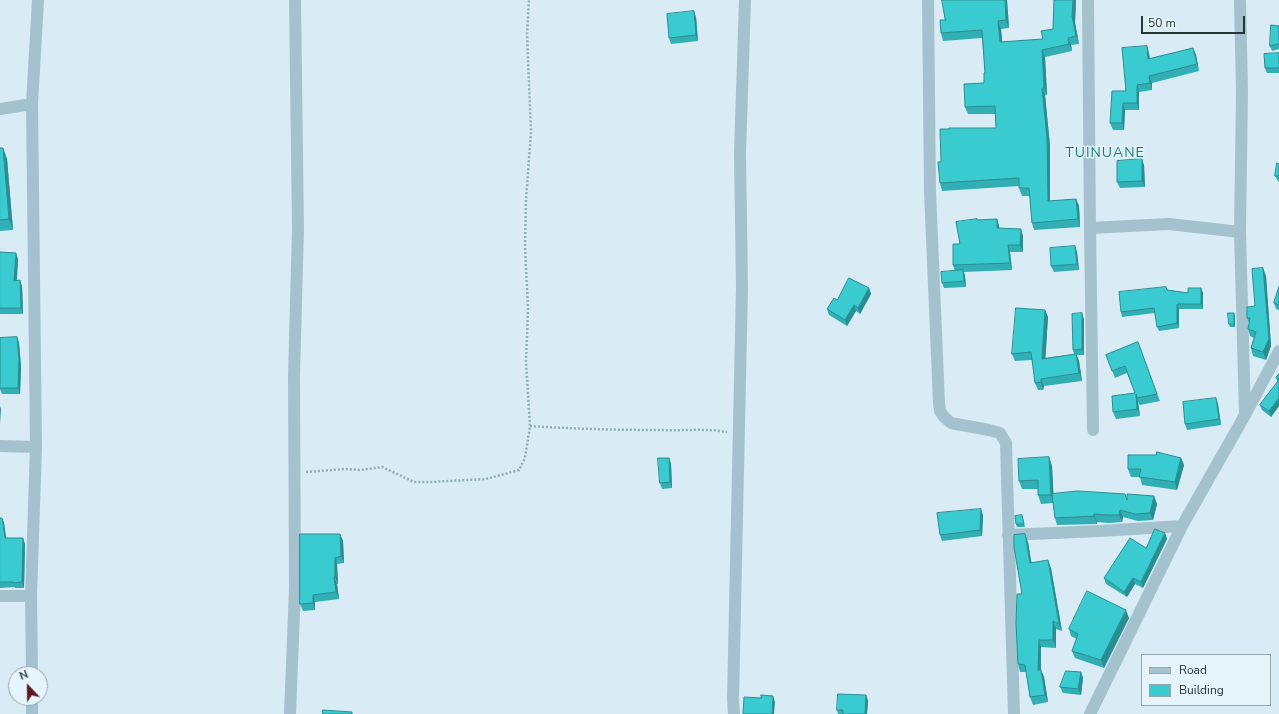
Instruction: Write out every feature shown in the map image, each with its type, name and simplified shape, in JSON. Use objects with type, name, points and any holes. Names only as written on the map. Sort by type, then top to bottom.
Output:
[{"type":"street","points":[[32,666],[31,596],[36,446],[32,104],[38,0]]},
{"type":"street","points":[[290,714],[295,588],[294,376],[298,229],[295,0]]},
{"type":"street","points":[[734,714],[733,699],[742,288],[740,152],[745,0]]},
{"type":"street","points":[[928,0],[930,191],[939,403],[940,411],[944,418],[951,423],[1000,433],[1006,443],[1014,714]]},
{"type":"street","points":[[1088,0],[1093,430]]},
{"type":"street","points":[[1240,0],[1242,92],[1240,232],[1245,415]]},
{"type":"street","points":[[0,109],[32,104]]},
{"type":"street","points":[[1090,228],[1169,224],[1240,232]]},
{"type":"street","points":[[1090,714],[1182,526],[1245,415],[1279,351]]},
{"type":"street","points":[[0,446],[36,446]]},
{"type":"street","points":[[1008,535],[1182,526]]},
{"type":"street","points":[[0,596],[31,596]]},
{"type":"path","points":[[294,473],[345,469],[361,470],[382,467],[414,482],[486,479],[519,470],[525,458],[530,426],[526,362],[528,309],[525,247],[526,200],[531,132],[527,34],[529,0]]},
{"type":"path","points":[[530,426],[663,430],[715,429],[739,434]]},
{"type":"building","points":[[942,0],[1005,0],[1006,20],[998,21],[1000,42],[1043,39],[1041,31],[1053,29],[1054,0],[1073,0],[1072,16],[1076,36],[1068,38],[1069,44],[1042,50],[1044,88],[1042,88],[1047,138],[1048,201],[1076,199],[1078,219],[1032,223],[1029,188],[1019,188],[1019,178],[940,183],[938,162],[941,162],[940,129],[996,128],[995,106],[965,107],[964,84],[984,83],[985,73],[982,30],[941,33],[940,20],[945,20]]},
{"type":"building","points":[[694,11],[696,35],[669,38],[667,14]]},
{"type":"building","points":[[1271,25],[1279,26],[1279,44],[1270,46]]},
{"type":"building","points":[[1147,46],[1148,59],[1193,48],[1197,64],[1149,76],[1150,83],[1137,85],[1137,103],[1123,103],[1122,123],[1110,123],[1112,91],[1126,91],[1122,48]]},
{"type":"building","points":[[1279,53],[1279,68],[1265,68],[1264,54]]},
{"type":"building","points":[[0,148],[3,148],[9,219],[0,220]]},
{"type":"building","points":[[1142,159],[1142,181],[1117,182],[1117,161]]},
{"type":"building","points":[[1277,163],[1279,164],[1279,176],[1275,176]]},
{"type":"building","points":[[977,219],[997,219],[997,228],[1021,229],[1020,245],[1008,245],[1010,263],[953,265],[953,244],[960,244],[956,222]]},
{"type":"building","points":[[1075,246],[1077,264],[1051,266],[1050,248]]},
{"type":"building","points":[[0,252],[16,253],[14,281],[20,280],[21,308],[0,308]]},
{"type":"building","points":[[1263,268],[1269,339],[1263,352],[1251,348],[1256,332],[1248,329],[1250,318],[1247,318],[1247,307],[1255,306],[1252,269]]},
{"type":"building","points":[[963,270],[964,281],[942,283],[941,272]]},
{"type":"building","points":[[849,278],[869,288],[858,308],[854,305],[845,320],[827,309],[834,298],[837,300]]},
{"type":"building","points":[[1166,287],[1167,290],[1188,293],[1188,288],[1201,288],[1201,304],[1177,304],[1177,323],[1157,327],[1154,308],[1121,312],[1119,292]]},
{"type":"building","points":[[1279,287],[1279,305],[1274,303]]},
{"type":"building","points":[[1016,308],[1045,310],[1042,359],[1076,354],[1079,373],[1041,379],[1041,382],[1035,383],[1031,352],[1012,354]]},
{"type":"building","points":[[1082,313],[1082,349],[1073,350],[1072,314]]},
{"type":"building","points":[[1228,313],[1234,313],[1234,324],[1229,324]]},
{"type":"building","points":[[17,337],[19,360],[18,388],[0,388],[0,338]]},
{"type":"building","points":[[1138,342],[1157,394],[1137,398],[1136,394],[1137,409],[1113,412],[1112,396],[1135,393],[1125,366],[1112,371],[1106,355]]},
{"type":"building","points":[[1279,380],[1279,398],[1269,411],[1260,405]]},
{"type":"building","points":[[1216,398],[1219,419],[1185,424],[1183,402]]},
{"type":"building","points":[[1157,452],[1181,458],[1175,482],[1139,477],[1141,469],[1128,469],[1128,455],[1156,455]]},
{"type":"building","points":[[1049,457],[1051,495],[1038,495],[1038,480],[1019,481],[1018,459]]},
{"type":"building","points":[[658,458],[669,458],[670,482],[660,483]]},
{"type":"building","points":[[1078,491],[1125,494],[1127,500],[1127,494],[1154,496],[1150,513],[1135,514],[1120,510],[1119,515],[1094,514],[1094,516],[1055,518],[1052,494]]},
{"type":"building","points":[[981,509],[980,530],[940,535],[937,513]]},
{"type":"building","points":[[1022,515],[1024,524],[1016,524],[1015,516]]},
{"type":"building","points":[[0,518],[2,518],[5,538],[23,538],[22,582],[0,582]]},
{"type":"building","points":[[1155,529],[1165,533],[1141,582],[1133,578],[1124,592],[1104,578],[1130,538],[1146,548]]},
{"type":"building","points":[[300,534],[340,534],[341,556],[335,558],[334,577],[336,592],[313,595],[313,603],[300,604]]},
{"type":"building","points":[[1025,534],[1030,563],[1048,560],[1059,624],[1053,621],[1053,640],[1039,640],[1038,670],[1041,670],[1045,695],[1030,697],[1025,665],[1018,664],[1016,623],[1017,594],[1022,594],[1014,547],[1014,535]]},
{"type":"building","points":[[1087,591],[1126,610],[1101,660],[1072,651],[1078,634],[1069,629]]},
{"type":"building","points":[[1066,671],[1081,672],[1078,689],[1060,687]]},
{"type":"building","points":[[838,694],[866,695],[865,714],[843,714],[843,710],[837,710]]},
{"type":"building","points":[[761,695],[773,696],[772,714],[743,714],[744,697],[761,698]]},
{"type":"building","points":[[323,710],[352,712],[352,714],[323,714]]},
{"type":"district","name":"TUINUANE","points":[[1105,154]]}]
